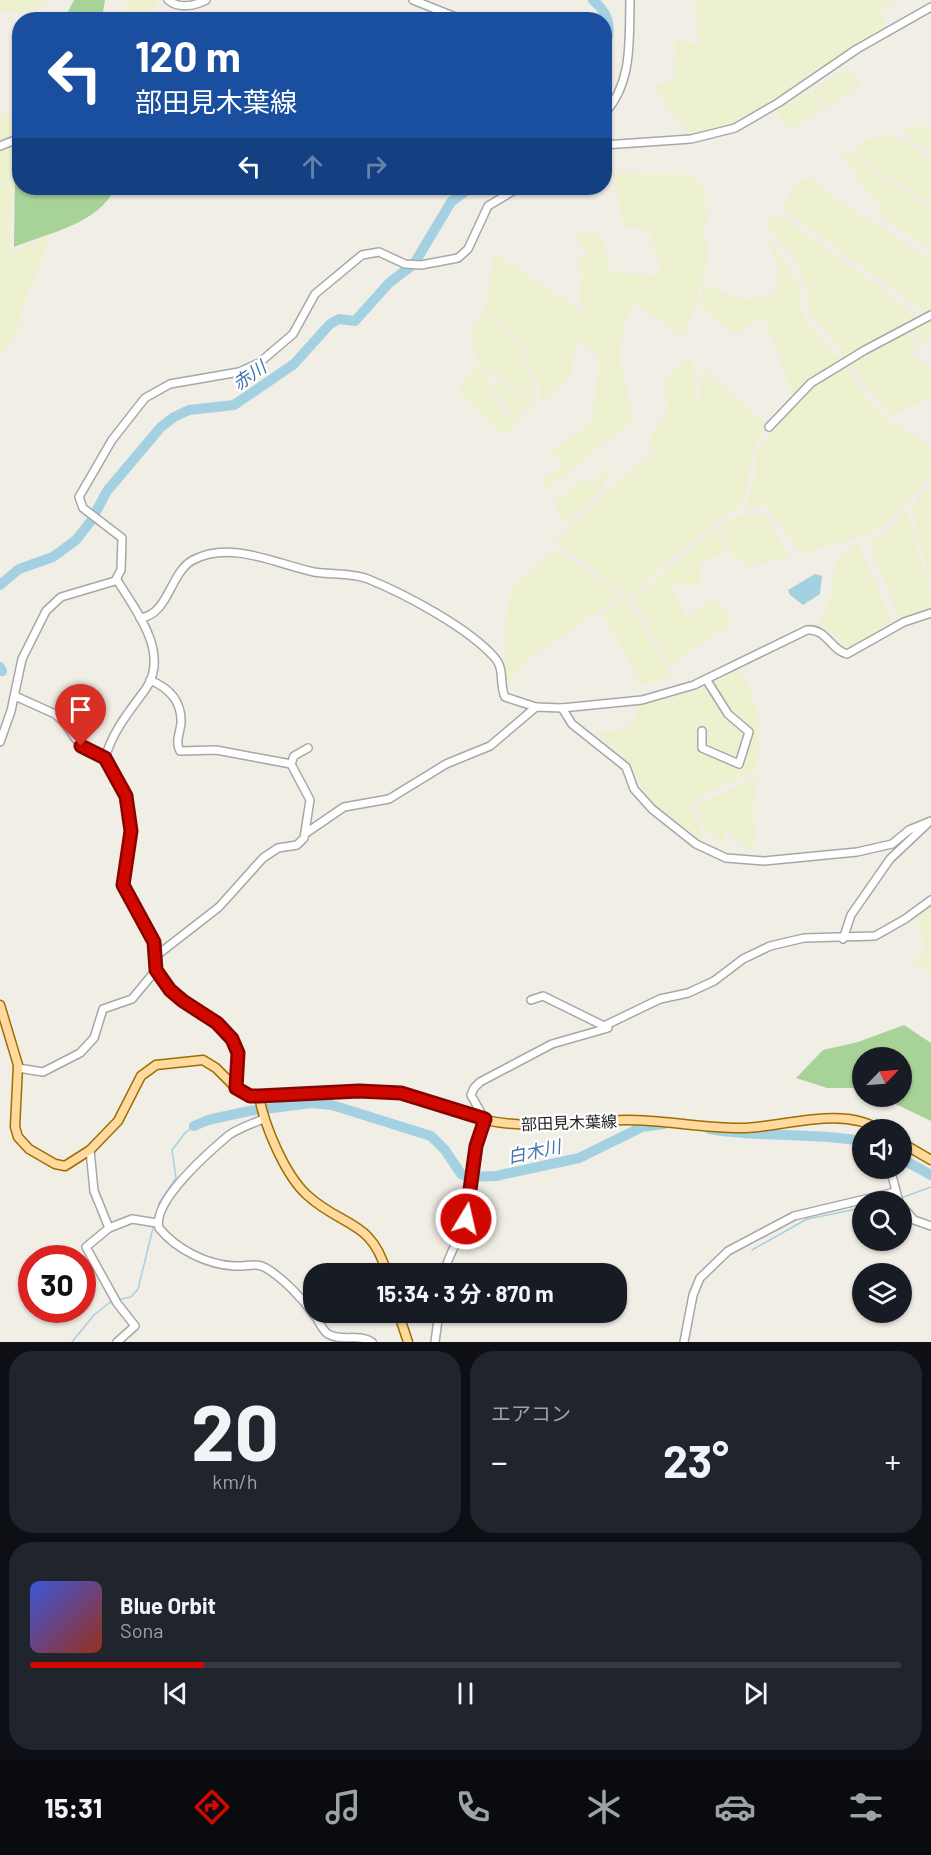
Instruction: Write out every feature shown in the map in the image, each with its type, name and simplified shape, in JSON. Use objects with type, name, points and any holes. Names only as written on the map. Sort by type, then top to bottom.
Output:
[{"type":"main road","points":[[0,1005],[16,1054],[18,1068],[15,1127],[18,1137],[29,1149],[55,1164],[72,1164],[90,1150],[118,1121],[141,1076],[156,1065],[203,1060],[216,1068],[236,1088],[250,1096],[259,1096],[263,1117],[294,1178],[305,1193],[374,1241],[383,1263]]},
{"type":"main road","name":"部田見木葉線","points":[[259,1096],[380,1091],[401,1093],[485,1119],[519,1124],[629,1120],[745,1128],[836,1119],[852,1120]]},
{"type":"main road","points":[[912,1149],[931,1160]]},
{"type":"main road","points":[[402,1323],[408,1342]]},
{"type":"street","points":[[168,0],[173,4],[187,7],[206,0]]},
{"type":"street","points":[[413,0],[443,12]]},
{"type":"street","points":[[612,105],[618,99],[627,72],[630,0]]},
{"type":"street","points":[[612,144],[691,139],[735,128],[778,103],[857,49],[931,7]]},
{"type":"street","points":[[105,758],[113,735],[150,680],[155,658],[140,618],[117,580],[123,547],[122,538],[83,508],[79,497],[100,457],[140,402],[170,384],[239,372],[259,363],[293,334],[315,294],[362,255],[379,252],[405,264],[421,266],[458,258],[468,249],[488,206],[506,195]]},
{"type":"street","points":[[769,427],[811,383],[865,350],[931,315]]},
{"type":"street","points":[[140,618],[153,614],[183,569],[193,560],[202,557],[236,553],[311,571],[357,576],[389,589],[465,632],[498,662],[505,697],[536,707],[562,708],[642,700],[706,679],[801,631],[812,630],[821,633],[839,651],[847,654],[904,622],[931,613]]},
{"type":"street","points":[[0,742],[15,696],[22,659],[33,635],[54,601],[69,594],[117,580]]},
{"type":"street","points":[[702,732],[702,748],[739,764],[749,732],[728,714],[706,679]]},
{"type":"street","points":[[150,680],[170,691],[176,699],[181,723],[178,740],[180,751],[216,750],[291,764]]},
{"type":"street","points":[[15,696],[55,714],[81,746],[105,758],[121,783],[130,810],[131,831],[123,885],[151,934],[156,956],[156,970],[170,990],[217,1023],[232,1039],[238,1053],[236,1088]]},
{"type":"street","points":[[156,956],[171,947],[219,907],[263,858],[278,848],[297,845],[306,833],[344,807],[389,799],[446,764],[490,746],[536,707]]},
{"type":"street","points":[[562,708],[572,724],[626,767],[634,789],[652,808],[696,844],[726,858],[764,861],[857,852],[892,844],[909,830],[930,821]]},
{"type":"street","points":[[306,833],[310,808],[309,796],[291,764],[294,756],[308,748]]},
{"type":"street","points":[[843,939],[851,915],[890,859],[930,821]]},
{"type":"street","points":[[604,1026],[660,999],[688,993],[714,981],[743,958],[770,946],[804,938],[843,939],[875,936],[905,919],[931,900]]},
{"type":"street","points":[[18,1068],[43,1072],[80,1053],[94,1038],[103,1010],[132,999],[156,970]]},
{"type":"street","points":[[446,1263],[466,1219],[476,1146],[485,1119],[471,1095],[480,1082],[538,1050],[608,1028],[543,996],[531,1000]]},
{"type":"street","points":[[154,1222],[163,1205],[188,1171],[207,1157],[229,1135],[263,1117]]},
{"type":"street","points":[[90,1150],[94,1191],[109,1228]]},
{"type":"street","points":[[684,1342],[693,1294],[700,1278],[728,1251],[794,1216],[852,1202]]},
{"type":"street","points":[[912,1218],[931,1226]]},
{"type":"street","points":[[117,1342],[135,1326],[116,1300],[86,1247],[109,1228],[132,1219],[154,1222],[173,1242],[191,1253],[230,1266],[251,1264],[266,1268],[293,1291],[327,1334],[341,1337],[358,1336],[372,1342]]},
{"type":"street","points":[[435,1342],[438,1323]]},
{"type":"green space","points":[[0,0],[47,0],[30,12],[0,11]]},
{"type":"green space","points":[[74,0],[105,0],[103,12],[68,12]]},
{"type":"green space","points":[[128,0],[157,0],[152,12],[123,12]]},
{"type":"green space","points":[[695,0],[897,0],[879,10],[888,30],[728,131],[691,139],[654,87],[674,79],[675,39],[699,45]]},
{"type":"green space","points":[[848,66],[861,85],[825,109],[812,91]]},
{"type":"green space","points":[[808,91],[820,110],[789,130],[777,111]]},
{"type":"green space","points":[[0,114],[12,114],[13,195],[8,253],[51,236],[26,298],[16,332],[0,355]]},
{"type":"green space","points":[[930,126],[931,154],[900,128]]},
{"type":"green space","points":[[891,133],[902,142],[906,139],[931,161],[931,204],[851,153],[861,143]]},
{"type":"green space","points":[[848,153],[931,209],[931,249],[877,214],[881,208],[842,155]]},
{"type":"green space","points":[[613,173],[697,175],[698,184],[705,190],[707,221],[702,231],[707,244],[708,261],[685,338],[636,304],[630,310],[622,331],[621,366],[628,390],[632,422],[546,489],[540,482],[565,463],[549,454],[592,421],[599,367],[597,351],[575,341],[572,372],[545,400],[538,400],[540,390],[521,343],[491,315],[483,314],[518,344],[536,393],[533,399],[492,374],[476,360],[470,331],[482,314],[489,290],[493,254],[584,312],[578,292],[583,272],[577,259],[588,256],[575,233],[578,231],[601,235],[611,272],[658,276],[659,262],[651,236],[662,214],[650,232],[624,226]]},
{"type":"green space","points":[[812,177],[832,196],[931,260],[931,311],[928,314],[781,208],[798,182]]},
{"type":"green space","points":[[15,195],[110,195],[85,219],[57,232],[14,247]]},
{"type":"green space","points":[[774,215],[785,219],[921,318],[843,358],[838,344],[810,314],[807,288],[796,260],[767,227]]},
{"type":"green space","points":[[765,234],[797,280],[802,299],[802,315],[841,361],[793,396],[764,316],[735,334],[699,304],[704,283],[712,289],[747,300],[774,294],[779,271]]},
{"type":"green space","points":[[931,319],[931,340],[924,344],[911,330]]},
{"type":"green space","points":[[905,333],[917,343],[911,354],[931,369],[931,396],[891,416],[850,364]]},
{"type":"green space","points":[[692,358],[698,412],[703,369],[769,427],[755,444],[743,503],[703,532],[628,597],[670,676],[642,685],[603,614],[627,596],[555,541],[638,464],[656,452],[648,443],[668,409],[664,380]]},
{"type":"green space","points":[[476,365],[487,375],[488,389],[505,415],[520,420],[538,404],[512,429],[503,434],[458,391]]},
{"type":"green space","points":[[846,366],[871,403],[889,421],[922,440],[931,448],[931,471],[919,490],[882,526],[869,534],[801,554],[765,505],[745,508],[755,478],[757,450],[808,389]]},
{"type":"green space","points":[[499,381],[532,401],[519,416],[513,416],[492,388]]},
{"type":"green space","points":[[607,468],[612,472],[603,483],[606,486],[566,524],[553,504],[585,478],[591,484]]},
{"type":"green space","points":[[931,486],[931,586],[912,509],[916,499]]},
{"type":"green space","points":[[906,508],[931,597],[931,609],[900,621],[869,542],[890,529]]},
{"type":"green space","points":[[750,513],[765,514],[790,556],[749,567],[729,552],[720,527],[730,519]]},
{"type":"green space","points":[[715,527],[726,552],[699,564],[701,586],[670,585],[687,617],[711,599],[730,614],[730,624],[669,666],[633,597],[657,580]]},
{"type":"green space","points":[[858,542],[894,625],[846,649],[841,641],[819,623],[829,601],[836,563]]},
{"type":"green space","points":[[556,549],[621,595],[528,660],[509,682],[506,680],[505,636],[508,604],[515,583]]},
{"type":"green space","points":[[739,667],[757,707],[759,739],[757,769],[694,800],[689,808],[699,823],[702,841],[647,798],[627,761],[597,734],[619,730],[636,719],[635,707],[674,694],[692,691]]},
{"type":"green space","points":[[759,776],[753,809],[756,842],[748,850],[742,847],[726,826],[725,843],[707,830],[694,806]]},
{"type":"green space","points":[[931,901],[931,973],[911,963],[926,948],[916,917]]},
{"type":"green space","points":[[904,1025],[931,1043],[931,1121],[902,1107],[912,1107],[912,1047],[852,1047],[852,1088],[827,1088],[796,1078],[823,1050],[858,1042]]},
{"type":"water","points":[[815,574],[822,576],[820,594],[803,605],[790,595],[788,590]]},
{"type":"waterway","name":"赤川","points":[[593,0],[604,12]]},
{"type":"waterway","name":"赤川","points":[[0,585],[19,569],[53,557],[76,540],[91,521],[107,491],[161,427],[174,417],[189,410],[234,405],[294,364],[330,324],[339,319],[355,321],[389,283],[414,264],[451,202],[460,195]]},
{"type":"waterway","name":"赤川","points":[[0,667],[2,671]]},
{"type":"waterway","name":"白木川","points":[[194,1126],[208,1120],[249,1111],[311,1103],[332,1105],[431,1136],[445,1150],[461,1174],[469,1177],[496,1176],[579,1158],[642,1127],[664,1124]]},
{"type":"waterway","points":[[157,1214],[159,1203],[176,1178],[172,1150],[185,1133],[194,1126]]},
{"type":"waterway","name":"白木川","points":[[709,1129],[852,1139]]},
{"type":"waterway","name":"白木川","points":[[912,1165],[931,1175]]},
{"type":"waterway","points":[[912,1194],[931,1187]]},
{"type":"waterway","points":[[752,1250],[807,1219],[852,1210]]},
{"type":"waterway","points":[[117,1300],[131,1297],[138,1289],[154,1224]]},
{"type":"waterway","points":[[72,1342],[94,1315],[113,1300]]},
{"type":"route","points":[[81,746],[105,758],[121,783],[126,796],[130,810],[131,831],[123,885],[151,934],[156,956],[156,970],[170,990],[211,1021],[217,1023],[232,1039],[238,1053],[236,1088],[250,1096],[359,1091],[401,1093],[485,1119],[476,1146],[466,1219]]}]
